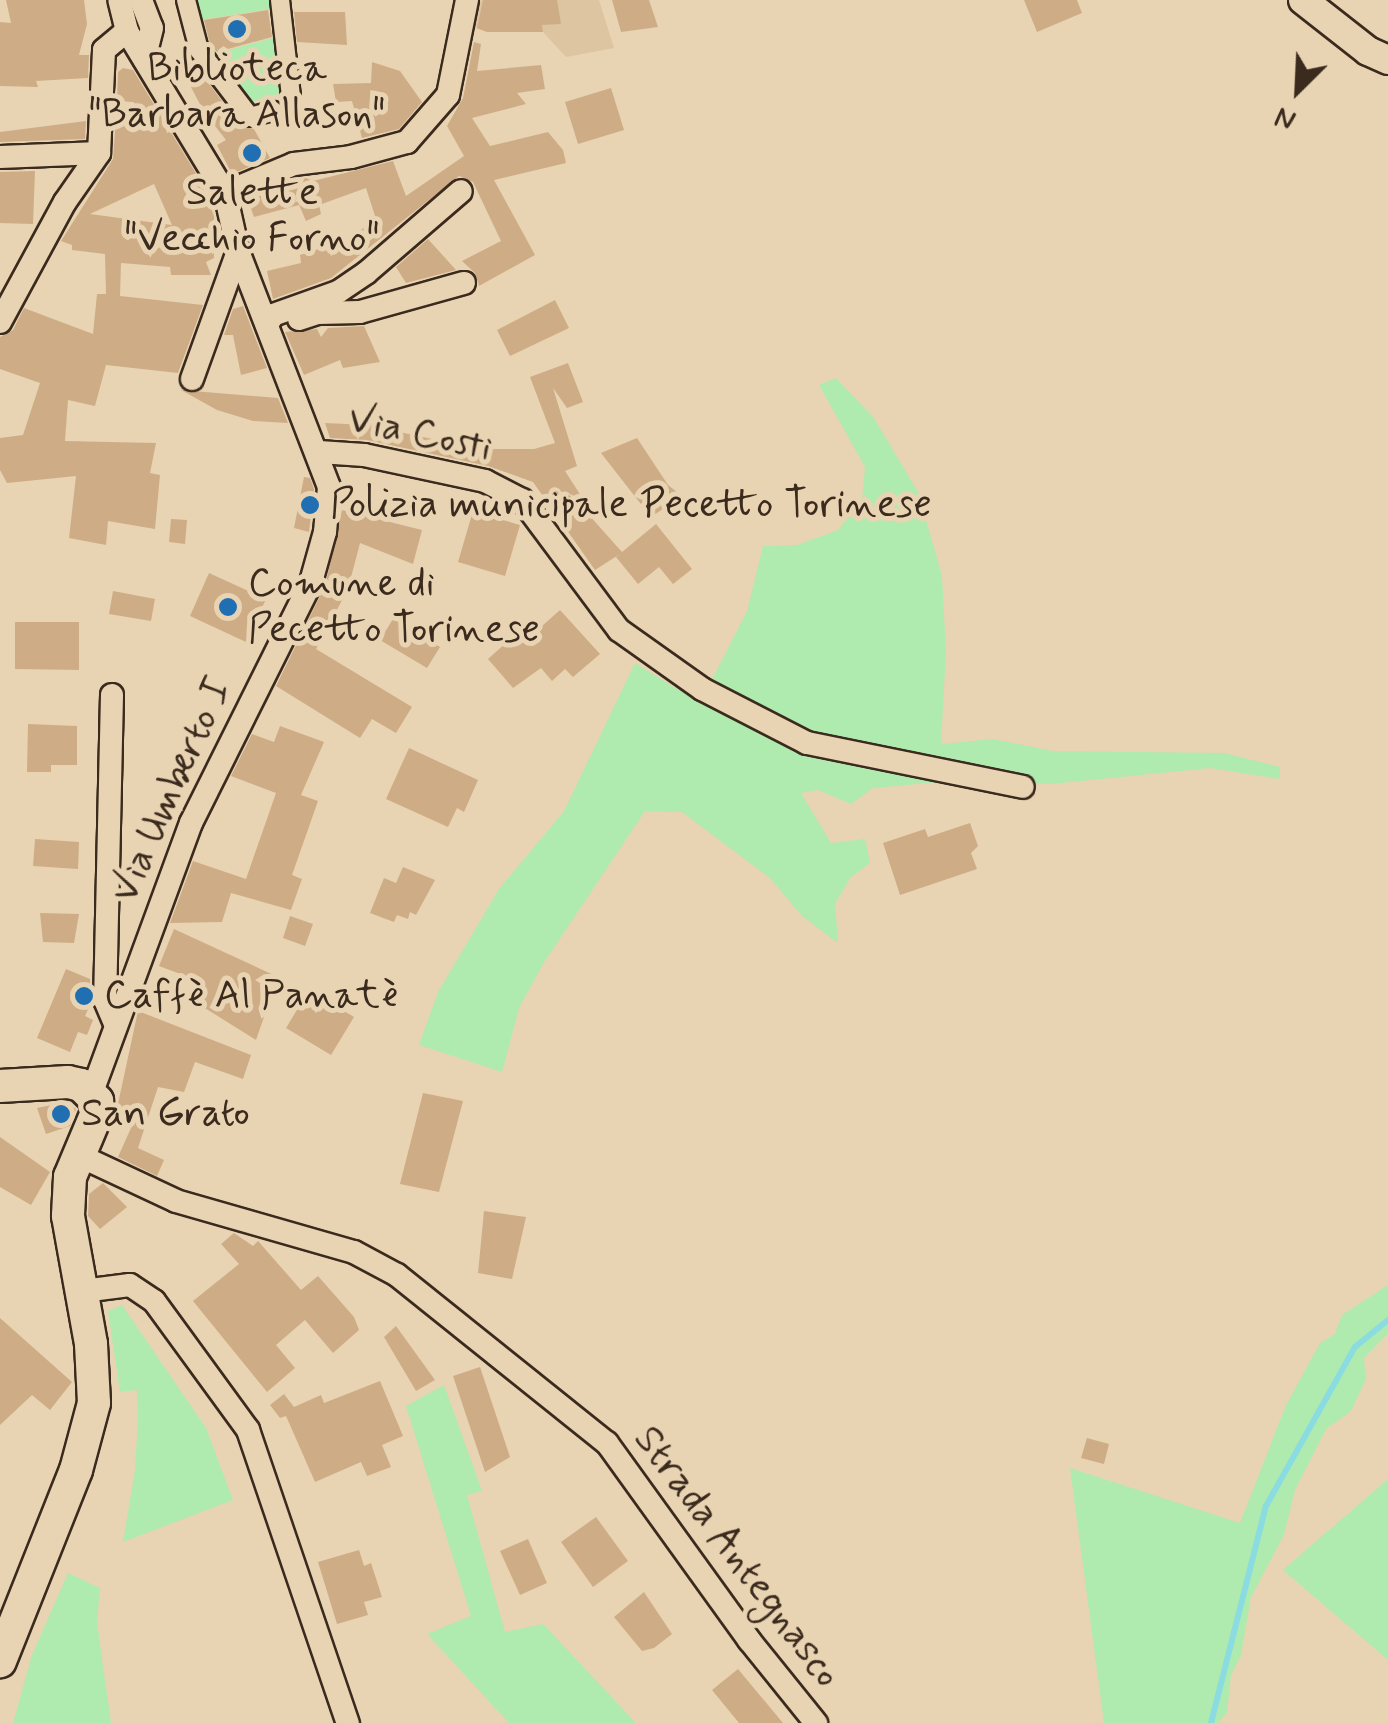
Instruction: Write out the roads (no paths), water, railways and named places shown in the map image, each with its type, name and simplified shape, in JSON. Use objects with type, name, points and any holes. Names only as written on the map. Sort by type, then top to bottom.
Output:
[{"type":"main road","points":[[0,1086],[68,1082],[92,1092],[97,1101],[96,1115],[70,1178],[68,1216],[82,1291],[94,1403],[76,1470],[0,1661]]},
{"type":"street","name":"Via Umberto I","points":[[92,1092],[192,824],[311,582],[326,532],[328,487],[319,452],[238,251],[225,193],[127,31],[119,0]]},
{"type":"street","points":[[141,0],[152,28],[144,59]]},
{"type":"street","points":[[186,0],[198,50],[250,117],[273,111]]},
{"type":"street","points":[[280,0],[291,97]]},
{"type":"street","points":[[225,193],[294,164],[351,157],[407,142],[448,94],[467,0]]},
{"type":"street","points":[[1303,0],[1368,51],[1388,60]]},
{"type":"street","points":[[0,322],[65,202],[98,152],[104,50],[127,31]]},
{"type":"street","points":[[0,156],[98,152]]},
{"type":"street","points":[[461,191],[366,273],[338,292],[273,315],[268,323],[278,327],[318,313],[360,312],[464,283]]},
{"type":"street","points":[[192,379],[238,251]]},
{"type":"street","name":"Via Costi","points":[[319,452],[364,455],[485,481],[522,500],[619,630],[702,689],[806,743],[1023,787]]},
{"type":"street","name":"Via Umberto I","points":[[112,695],[105,1000],[115,1024]]},
{"type":"street","name":"Strada Antegnasco","points":[[78,1155],[176,1201],[354,1252],[396,1275],[606,1443],[749,1640],[816,1723]]},
{"type":"street","points":[[82,1291],[130,1285],[154,1301],[248,1430],[348,1723]]},
{"type":"waterway","points":[[1211,1723],[1266,1506],[1355,1347],[1388,1320]]},
{"type":"place","name":"Biblioteca \"Barbara Allason\"","points":[[237,29]]},
{"type":"place","name":"Salette \"Vecchio Forno\"","points":[[252,153]]},
{"type":"place","name":"Polizia municipale Pecetto Torinese","points":[[310,505]]},
{"type":"place","name":"Comune di Pecetto Torinese","points":[[228,607]]},
{"type":"place","name":"Caffè Al Panatè","points":[[84,996]]},
{"type":"place","name":"San Grato","points":[[61,1114]]}]
